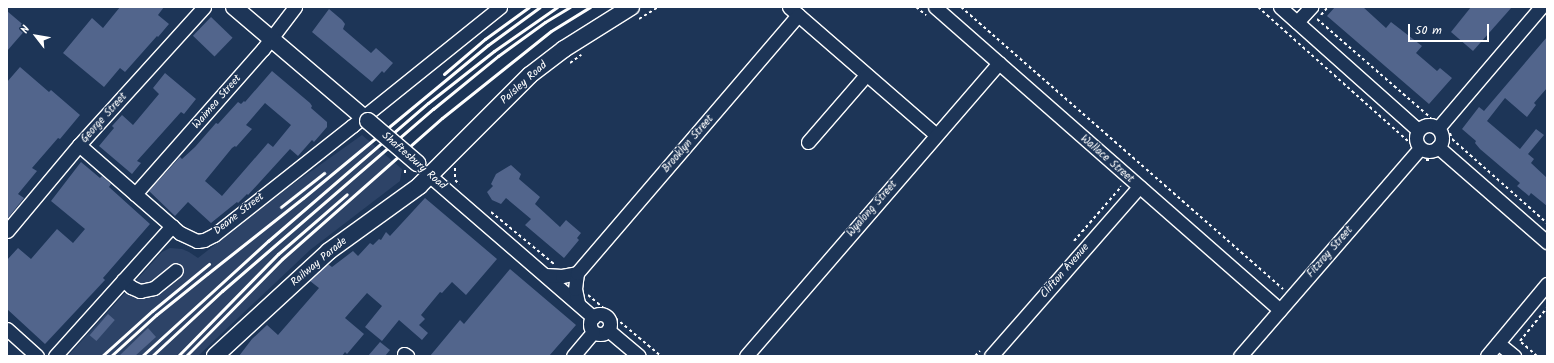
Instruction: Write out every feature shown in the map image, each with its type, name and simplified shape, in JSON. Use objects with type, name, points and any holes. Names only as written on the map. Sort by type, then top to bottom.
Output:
[{"type":"main road","name":"Shaftesbury Road","points":[[234,7],[366,119],[410,165],[430,176]]},
{"type":"main road","name":"Paisley Road","points":[[430,176],[530,76],[564,49],[634,13]]},
{"type":"main road","name":"Railway Parade","points":[[215,356],[315,262],[419,186],[430,176]]},
{"type":"street","name":"George Street","points":[[7,231],[79,145],[204,7]]},
{"type":"street","name":"Waimea Street","points":[[136,194],[271,38],[295,7]]},
{"type":"street","points":[[366,119],[500,7]]},
{"type":"street","name":"Wallace Street","points":[[935,7],[1280,310]]},
{"type":"street","points":[[1280,7],[1418,130]]},
{"type":"street","points":[[1297,22],[1311,7]]},
{"type":"street","points":[[1444,130],[1430,124],[1425,125],[1418,130],[1416,142],[1424,154],[1438,147],[1444,130],[1541,7]]},
{"type":"street","points":[[793,11],[936,135]]},
{"type":"street","name":"Brooklyn Street","points":[[577,273],[793,11]]},
{"type":"street","name":"Wyalong Street","points":[[746,356],[999,63]]},
{"type":"street","points":[[808,142],[866,75]]},
{"type":"street","name":"Deane Street","points":[[172,226],[180,233],[197,241],[204,240],[214,235],[366,119]]},
{"type":"street","points":[[55,356],[172,226],[79,145]]},
{"type":"street","points":[[1438,147],[1547,242]]},
{"type":"street","name":"Fitzroy Street","points":[[1240,356],[1280,310],[1424,154]]},
{"type":"street","name":"Shaftesbury Road","points":[[430,176],[593,317]]},
{"type":"street","name":"Clifton Avenue","points":[[986,352],[1139,187]]},
{"type":"street","points":[[123,280],[131,287],[140,291],[154,288],[176,270]]},
{"type":"street","points":[[545,275],[562,276],[577,273],[575,289],[578,303]]},
{"type":"street","points":[[1488,356],[1547,284]]},
{"type":"street","points":[[599,314],[606,317],[610,324],[608,330],[601,334],[593,332],[590,325],[593,317],[599,314]]},
{"type":"street","points":[[7,329],[37,356]]},
{"type":"street","points":[[608,330],[638,356]]},
{"type":"street","points":[[573,356],[593,332]]},
{"type":"street","points":[[1498,343],[1514,356]]},
{"type":"path","points":[[634,13],[658,7]]},
{"type":"path","points":[[916,7],[931,20]]},
{"type":"path","points":[[961,7],[1283,290],[1287,285]]},
{"type":"path","points":[[1258,7],[1408,139],[1410,143],[1406,149]]},
{"type":"path","points":[[1328,7],[1317,20],[1428,116]]},
{"type":"path","points":[[565,66],[584,53]]},
{"type":"path","points":[[1444,130],[1452,139],[1547,223]]},
{"type":"path","points":[[1424,154],[1432,160]]},
{"type":"path","points":[[405,176],[410,165]]},
{"type":"path","points":[[454,174],[455,167]]},
{"type":"path","points":[[1070,247],[1121,187],[1115,182]]},
{"type":"path","points":[[1537,356],[1520,341],[1547,308]]},
{"type":"path","points":[[976,356],[986,352]]},
{"type":"shaded area","points":[[362,135],[402,169],[400,181],[310,250],[198,356],[68,356],[162,252],[170,248],[182,249],[198,258],[289,187]]},
{"type":"building","points":[[120,7],[164,7],[158,15],[169,24],[125,72],[120,68],[104,87],[63,53],[92,18],[103,28]]},
{"type":"building","points":[[1335,7],[1363,7],[1386,28],[1391,22],[1422,46],[1416,53],[1437,71],[1440,68],[1452,78],[1429,104],[1327,16]]},
{"type":"building","points":[[1471,7],[1512,7],[1473,51],[1451,32]]},
{"type":"building","points":[[329,9],[345,24],[343,29],[371,53],[376,48],[393,63],[384,73],[382,71],[372,82],[312,32]]},
{"type":"building","points":[[7,11],[27,28],[7,51]]},
{"type":"building","points":[[211,17],[233,38],[215,57],[193,36]]},
{"type":"building","points":[[1547,37],[1547,88],[1534,103],[1536,105],[1527,117],[1505,98],[1487,121],[1520,149],[1536,129],[1544,135],[1528,154],[1534,159],[1531,163],[1547,178],[1547,206],[1531,193],[1529,196],[1517,186],[1520,183],[1480,149],[1475,143],[1476,141],[1462,129],[1479,107],[1484,111]]},
{"type":"building","points":[[20,67],[49,92],[51,90],[80,115],[60,139],[58,138],[32,168],[37,171],[18,194],[24,198],[7,219],[7,82]]},
{"type":"building","points":[[272,71],[310,103],[312,106],[311,108],[327,122],[327,127],[314,142],[312,140],[298,156],[290,149],[248,195],[247,194],[238,203],[237,202],[211,223],[188,202],[175,216],[149,191],[180,157],[182,159],[195,147],[216,123],[218,124],[238,102],[241,104],[244,101],[245,102]],"holes":[[[265,103],[291,125],[273,147],[268,143],[222,196],[205,181],[232,148],[235,146],[236,147],[252,129],[246,125]]]},
{"type":"building","points":[[165,73],[196,99],[184,114],[181,112],[137,161],[141,163],[132,174],[99,146],[114,128],[112,126],[122,115],[133,125],[159,94],[153,88]]},
{"type":"building","points":[[81,162],[100,178],[102,176],[111,184],[109,187],[150,224],[103,278],[105,280],[45,344],[7,309],[7,260],[18,248],[31,259],[57,229],[73,243],[85,229],[51,201]]},
{"type":"building","points":[[511,165],[521,174],[519,179],[540,197],[535,204],[560,227],[566,220],[581,233],[577,238],[579,240],[564,258],[525,225],[531,219],[506,198],[501,204],[492,200],[487,192],[493,186],[491,184],[496,174]]},
{"type":"building","points":[[425,198],[497,259],[466,295],[452,282],[442,293],[440,292],[421,315],[425,319],[419,325],[428,333],[422,340],[399,320],[382,341],[365,327],[382,306],[367,293],[345,318],[364,334],[347,354],[345,352],[342,356],[239,356],[252,339],[267,325],[278,335],[319,288],[310,281],[328,264],[332,267],[353,251],[358,256],[370,243],[373,245],[379,239],[381,240],[386,232],[390,236]]},
{"type":"building","points":[[510,269],[576,325],[549,356],[430,356],[460,320],[464,324]]},
{"type":"building","points":[[108,314],[115,320],[96,341],[90,335]]},
{"type":"building","points":[[148,328],[156,337],[135,356],[119,356]]},
{"type":"building","points":[[380,342],[390,350],[385,356],[368,356]]},
{"type":"railway","points":[[444,74],[485,39],[529,7]]},
{"type":"railway","points":[[111,356],[156,315],[303,198],[488,45],[540,7]]},
{"type":"railway","points":[[142,356],[268,241],[428,103],[494,51],[557,7]]},
{"type":"railway","points":[[152,356],[222,291],[433,109],[498,56],[545,22],[570,7]]},
{"type":"railway","points":[[186,356],[282,259],[442,118],[551,31],[590,7]]},
{"type":"railway","points":[[281,207],[324,173]]},
{"type":"railway","points":[[178,356],[278,254],[347,194]]},
{"type":"railway","points":[[102,356],[152,311],[209,264]]}]
